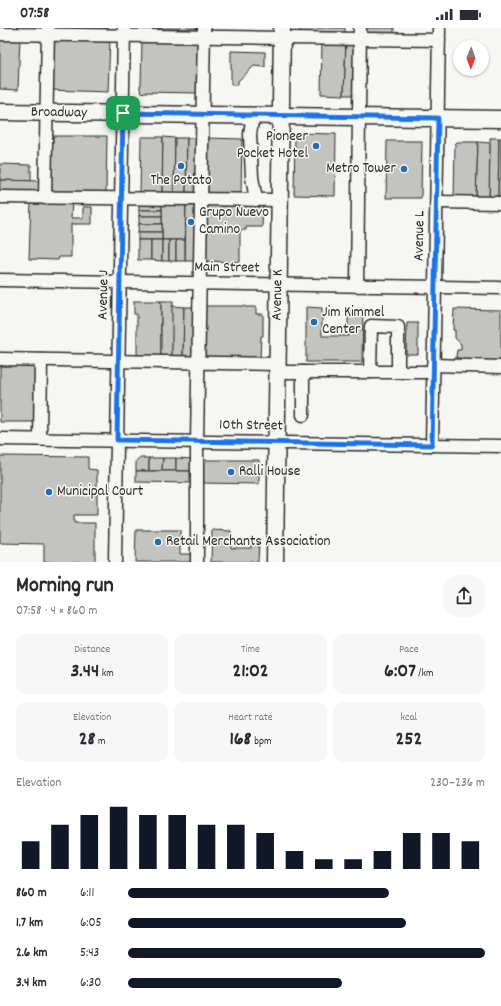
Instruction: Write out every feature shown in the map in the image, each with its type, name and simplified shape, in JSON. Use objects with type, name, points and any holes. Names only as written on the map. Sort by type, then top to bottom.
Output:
[{"type":"main road","name":"Avenue K","points":[[275,562],[282,33]]},
{"type":"main road","name":"Broadway","points":[[0,112],[501,119]]},
{"type":"street","points":[[45,198],[48,31]]},
{"type":"street","points":[[0,34],[48,31],[439,34]]},
{"type":"street","name":"Avenue J","points":[[115,562],[124,32]]},
{"type":"street","points":[[197,562],[199,283],[204,32]]},
{"type":"street","points":[[357,286],[360,34]]},
{"type":"street","name":"Avenue L","points":[[432,445],[439,34]]},
{"type":"street","points":[[253,115],[250,134],[252,177],[256,200]]},
{"type":"street","points":[[0,197],[280,200]]},
{"type":"street","points":[[437,202],[501,203]]},
{"type":"street","name":"Main Street","points":[[0,280],[501,288]]},
{"type":"street","points":[[370,372],[371,326],[398,327],[398,372]]},
{"type":"street","points":[[0,359],[198,363],[278,368],[303,372],[398,372],[433,369],[501,367]]},
{"type":"street","points":[[40,439],[41,360]]},
{"type":"street","points":[[303,372],[303,415]]},
{"type":"street","name":"10th Street","points":[[0,439],[501,446]]},
{"type":"building","points":[[51,28],[108,28],[108,32],[51,30]]},
{"type":"building","points":[[143,28],[199,28],[199,33],[143,32]]},
{"type":"building","points":[[300,28],[345,28],[345,36],[300,35]]},
{"type":"building","points":[[366,28],[394,28],[394,35],[366,36]]},
{"type":"building","points":[[0,37],[20,37],[18,90],[0,89]]},
{"type":"building","points":[[51,38],[110,39],[108,92],[50,90]]},
{"type":"building","points":[[142,39],[199,40],[198,93],[143,93],[140,90]]},
{"type":"building","points":[[322,42],[346,42],[344,95],[321,94]]},
{"type":"building","points":[[346,42],[357,42],[356,95],[344,95]]},
{"type":"building","points":[[231,51],[265,52],[265,67],[254,66],[238,81],[238,85],[231,85]]},
{"type":"building","points":[[295,133],[336,134],[335,196],[294,195]]},
{"type":"building","points":[[50,136],[107,136],[106,193],[49,192]]},
{"type":"building","points":[[141,137],[163,137],[162,194],[140,194]]},
{"type":"building","points":[[163,137],[175,138],[174,194],[162,194]]},
{"type":"building","name":"The Potato","points":[[175,138],[187,138],[186,194],[174,194]]},
{"type":"building","points":[[187,138],[198,138],[197,194],[186,194]]},
{"type":"building","points":[[207,138],[242,139],[241,195],[206,195]]},
{"type":"building","points":[[490,138],[499,138],[498,200],[489,200]]},
{"type":"building","points":[[499,138],[501,138],[501,200],[498,200]]},
{"type":"building","name":"Metro Tower","points":[[387,141],[422,141],[421,198],[386,198]]},
{"type":"building","points":[[457,142],[478,142],[476,199],[454,199],[455,144]]},
{"type":"building","points":[[478,142],[490,143],[489,200],[476,199]]},
{"type":"building","points":[[0,164],[31,165],[31,181],[0,180]]},
{"type":"building","points":[[0,180],[40,181],[40,192],[0,192]]},
{"type":"building","points":[[31,201],[72,202],[71,218],[83,218],[83,207],[92,207],[92,224],[71,224],[71,257],[59,257],[58,260],[29,259]]},
{"type":"building","points":[[139,204],[162,204],[162,210],[139,210]]},
{"type":"building","points":[[162,204],[186,204],[185,240],[162,240]]},
{"type":"building","name":"Grupo Nuevo Camino","points":[[186,204],[197,204],[196,261],[185,261]]},
{"type":"building","points":[[204,204],[263,206],[262,227],[246,227],[246,230],[240,230],[240,262],[203,261]]},
{"type":"building","points":[[139,210],[162,210],[162,216],[139,216]]},
{"type":"building","points":[[139,216],[162,216],[162,224],[139,224]]},
{"type":"building","points":[[139,224],[162,224],[162,232],[138,232]]},
{"type":"building","points":[[138,232],[162,232],[162,240],[138,240]]},
{"type":"building","points":[[138,240],[151,240],[151,260],[138,260]]},
{"type":"building","points":[[151,240],[162,240],[162,261],[151,260]]},
{"type":"building","points":[[162,240],[169,240],[169,261],[162,261]]},
{"type":"building","points":[[169,240],[176,240],[176,261],[169,261]]},
{"type":"building","points":[[176,240],[185,240],[185,261],[176,261]]},
{"type":"building","points":[[134,301],[161,301],[161,358],[137,357],[137,314],[134,314]]},
{"type":"building","points":[[161,301],[173,301],[172,358],[161,358]]},
{"type":"building","points":[[172,306],[184,307],[183,358],[172,358]]},
{"type":"building","points":[[203,306],[256,307],[256,314],[263,314],[263,336],[261,336],[260,360],[203,359]]},
{"type":"building","points":[[184,307],[195,307],[194,358],[183,358]]},
{"type":"building","name":"Jim Kimmel Center","points":[[306,307],[322,308],[322,336],[348,336],[348,309],[363,309],[362,362],[306,362]]},
{"type":"building","points":[[454,309],[501,310],[501,363],[461,363],[461,358],[456,358],[457,350],[461,350],[461,344],[455,338],[455,330],[453,330]]},
{"type":"building","points":[[407,323],[418,323],[418,354],[406,354]]},
{"type":"building","points":[[0,363],[37,364],[36,422],[0,422]]},
{"type":"building","name":"Municipal Court","points":[[0,456],[88,457],[88,469],[97,470],[97,515],[74,515],[74,523],[95,523],[95,562],[44,562],[44,544],[0,543]]},
{"type":"building","points":[[139,458],[149,458],[149,471],[136,471],[136,461]]},
{"type":"building","points":[[149,458],[163,458],[162,471],[149,471]]},
{"type":"building","points":[[163,458],[176,458],[176,471],[162,471]]},
{"type":"building","points":[[176,458],[193,459],[193,471],[176,471]]},
{"type":"building","name":"Ralli House","points":[[202,460],[259,460],[259,484],[202,483]]},
{"type":"building","points":[[136,471],[193,471],[193,483],[136,482]]},
{"type":"building","name":"Retail Merchants Association","points":[[136,530],[180,530],[180,554],[192,554],[192,562],[135,562]]},
{"type":"building","points":[[212,530],[231,531],[231,548],[251,548],[251,542],[259,542],[258,562],[211,562]]},
{"type":"place","name":"Pioneer Pocket Hotel","points":[[316,146]]},
{"type":"place","name":"The Potato","points":[[181,166]]},
{"type":"place","name":"Metro Tower","points":[[404,169]]},
{"type":"place","name":"Grupo Nuevo Camino","points":[[191,222]]},
{"type":"place","name":"Jim Kimmel Center","points":[[314,322]]},
{"type":"place","name":"Ralli House","points":[[231,472]]},
{"type":"place","name":"Municipal Court","points":[[49,492]]},
{"type":"place","name":"Retail Merchants Association","points":[[158,542]]},
{"type":"route","points":[[123,113],[438,118],[432,445],[117,440],[123,113]]}]
